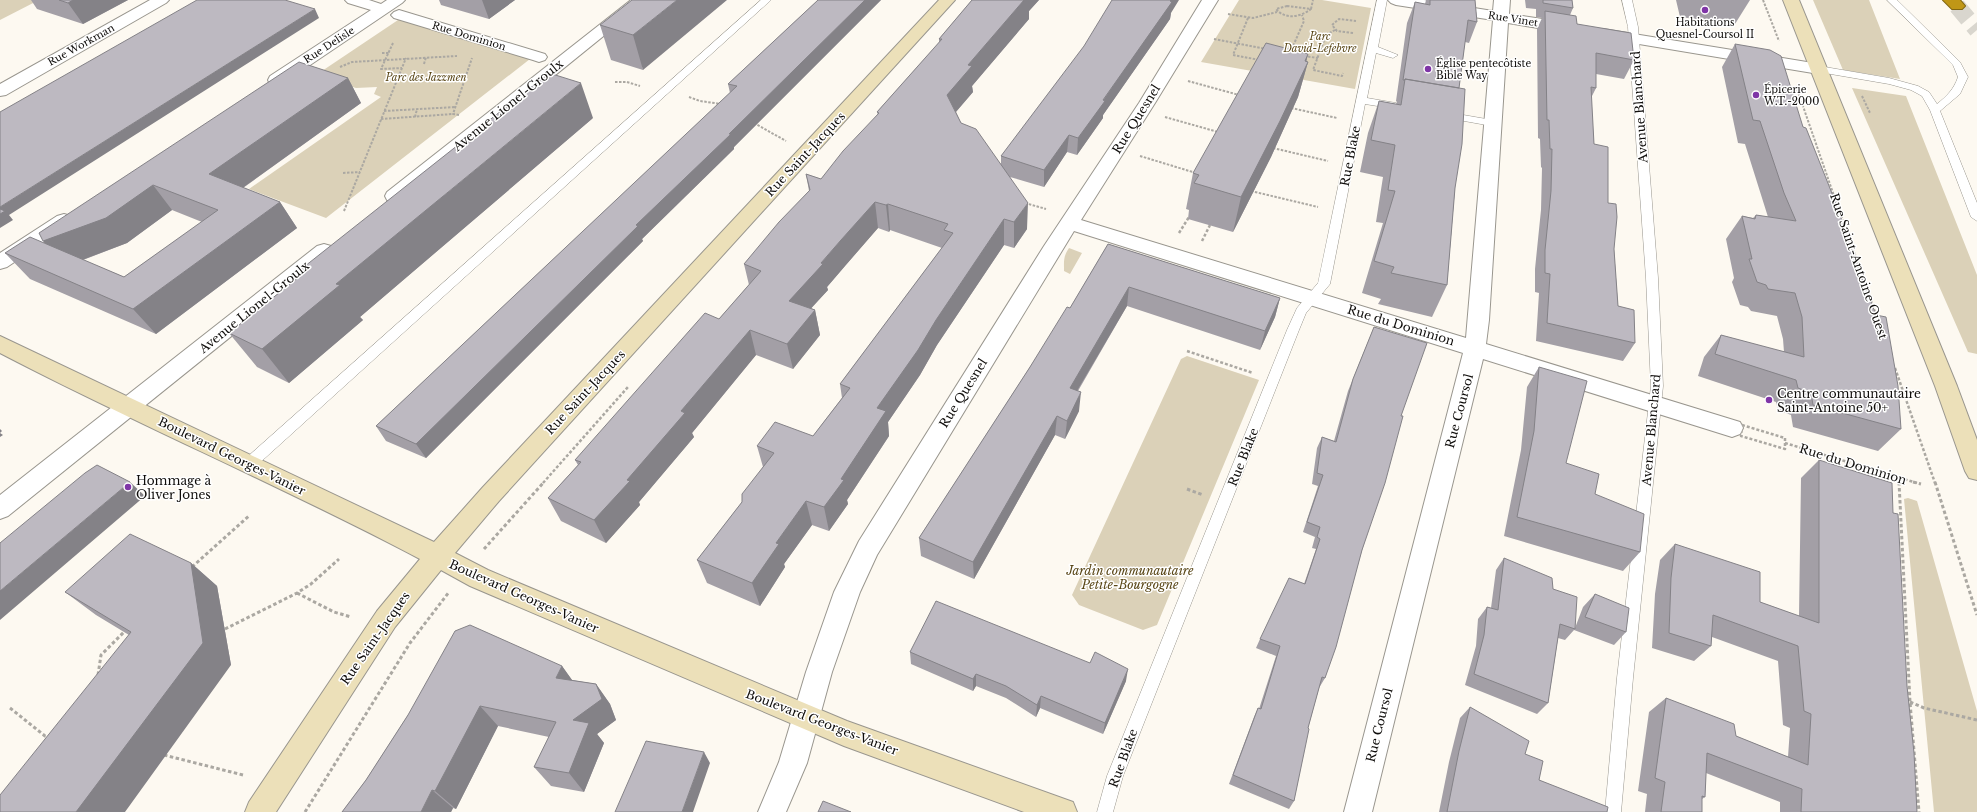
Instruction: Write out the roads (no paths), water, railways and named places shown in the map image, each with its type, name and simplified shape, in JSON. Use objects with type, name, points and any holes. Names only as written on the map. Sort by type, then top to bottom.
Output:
[{"type":"main road","name":"Rue Saint-Jacques","points":[[259,812],[386,619],[436,556],[496,488],[947,0]]},
{"type":"main road","points":[[1791,0],[1943,379],[1977,471]]},
{"type":"main road","name":"Boulevard Georges-Vanier","points":[[0,344],[249,464],[479,578],[806,718],[1063,812]]},
{"type":"street","name":"Rue Workman","points":[[0,91],[161,0]]},
{"type":"street","points":[[353,0],[393,8]]},
{"type":"street","name":"Avenue Lionel-Groulx","points":[[379,208],[640,0]]},
{"type":"street","name":"Rue Quesnel","points":[[772,812],[793,763],[819,672],[847,592],[868,548],[1069,223],[1210,0]]},
{"type":"street","name":"Rue Vinet","points":[[1396,0],[1502,9],[1586,31],[1819,69]]},
{"type":"street","name":"Rue Dominion","points":[[393,8],[539,58]]},
{"type":"street","name":"Rue Delisle","points":[[265,87],[393,8]]},
{"type":"street","name":"Rue Coursol","points":[[1358,812],[1475,348],[1502,9]]},
{"type":"street","points":[[0,262],[80,210]]},
{"type":"street","name":"Rue du Dominion","points":[[1069,223],[1313,297],[1552,374],[1656,404],[1738,430]]},
{"type":"street","name":"Avenue Lionel-Groulx","points":[[0,509],[335,243]]},
{"type":"lane","points":[[249,464],[766,0]]},
{"type":"lane","name":"Rue Blake","points":[[1105,812],[1115,776],[1293,330],[1301,311],[1324,284],[1382,0]]},
{"type":"lane","name":"Avenue Blanchard","points":[[1614,812],[1625,678],[1657,386],[1652,278],[1634,39],[1627,0]]},
{"type":"lane","points":[[1892,0],[1957,64],[1963,77],[1960,88],[1954,96],[1935,110]]},
{"type":"lane","points":[[1372,48],[1393,55]]},
{"type":"lane","points":[[1819,69],[1913,87],[1929,98],[1977,217]]},
{"type":"lane","points":[[1361,100],[1407,108]]},
{"type":"lane","points":[[1438,113],[1492,123]]},
{"type":"tunnel","points":[[1957,6],[1977,30]]},
{"type":"place","name":"Habitations Quesnel-Coursol II","points":[[1705,10]]},
{"type":"place","name":"Église pentecôtiste Bible Way","points":[[1428,69]]},
{"type":"place","name":"Épicerie W.T.-2000","points":[[1756,95]]},
{"type":"place","name":"Centre communautaire Saint-Antoine 50+","points":[[1769,400]]},
{"type":"place","name":"Hommage à Oliver Jones","points":[[128,487]]},
{"type":"park label","name":"Parc David-Lefebvre","points":[[1320,42]]},
{"type":"park label","name":"Parc des Jazzmen","points":[[426,77]]},
{"type":"park label","name":"Jardin communautaire Petite-Bourgogne","points":[[1130,577]]}]
